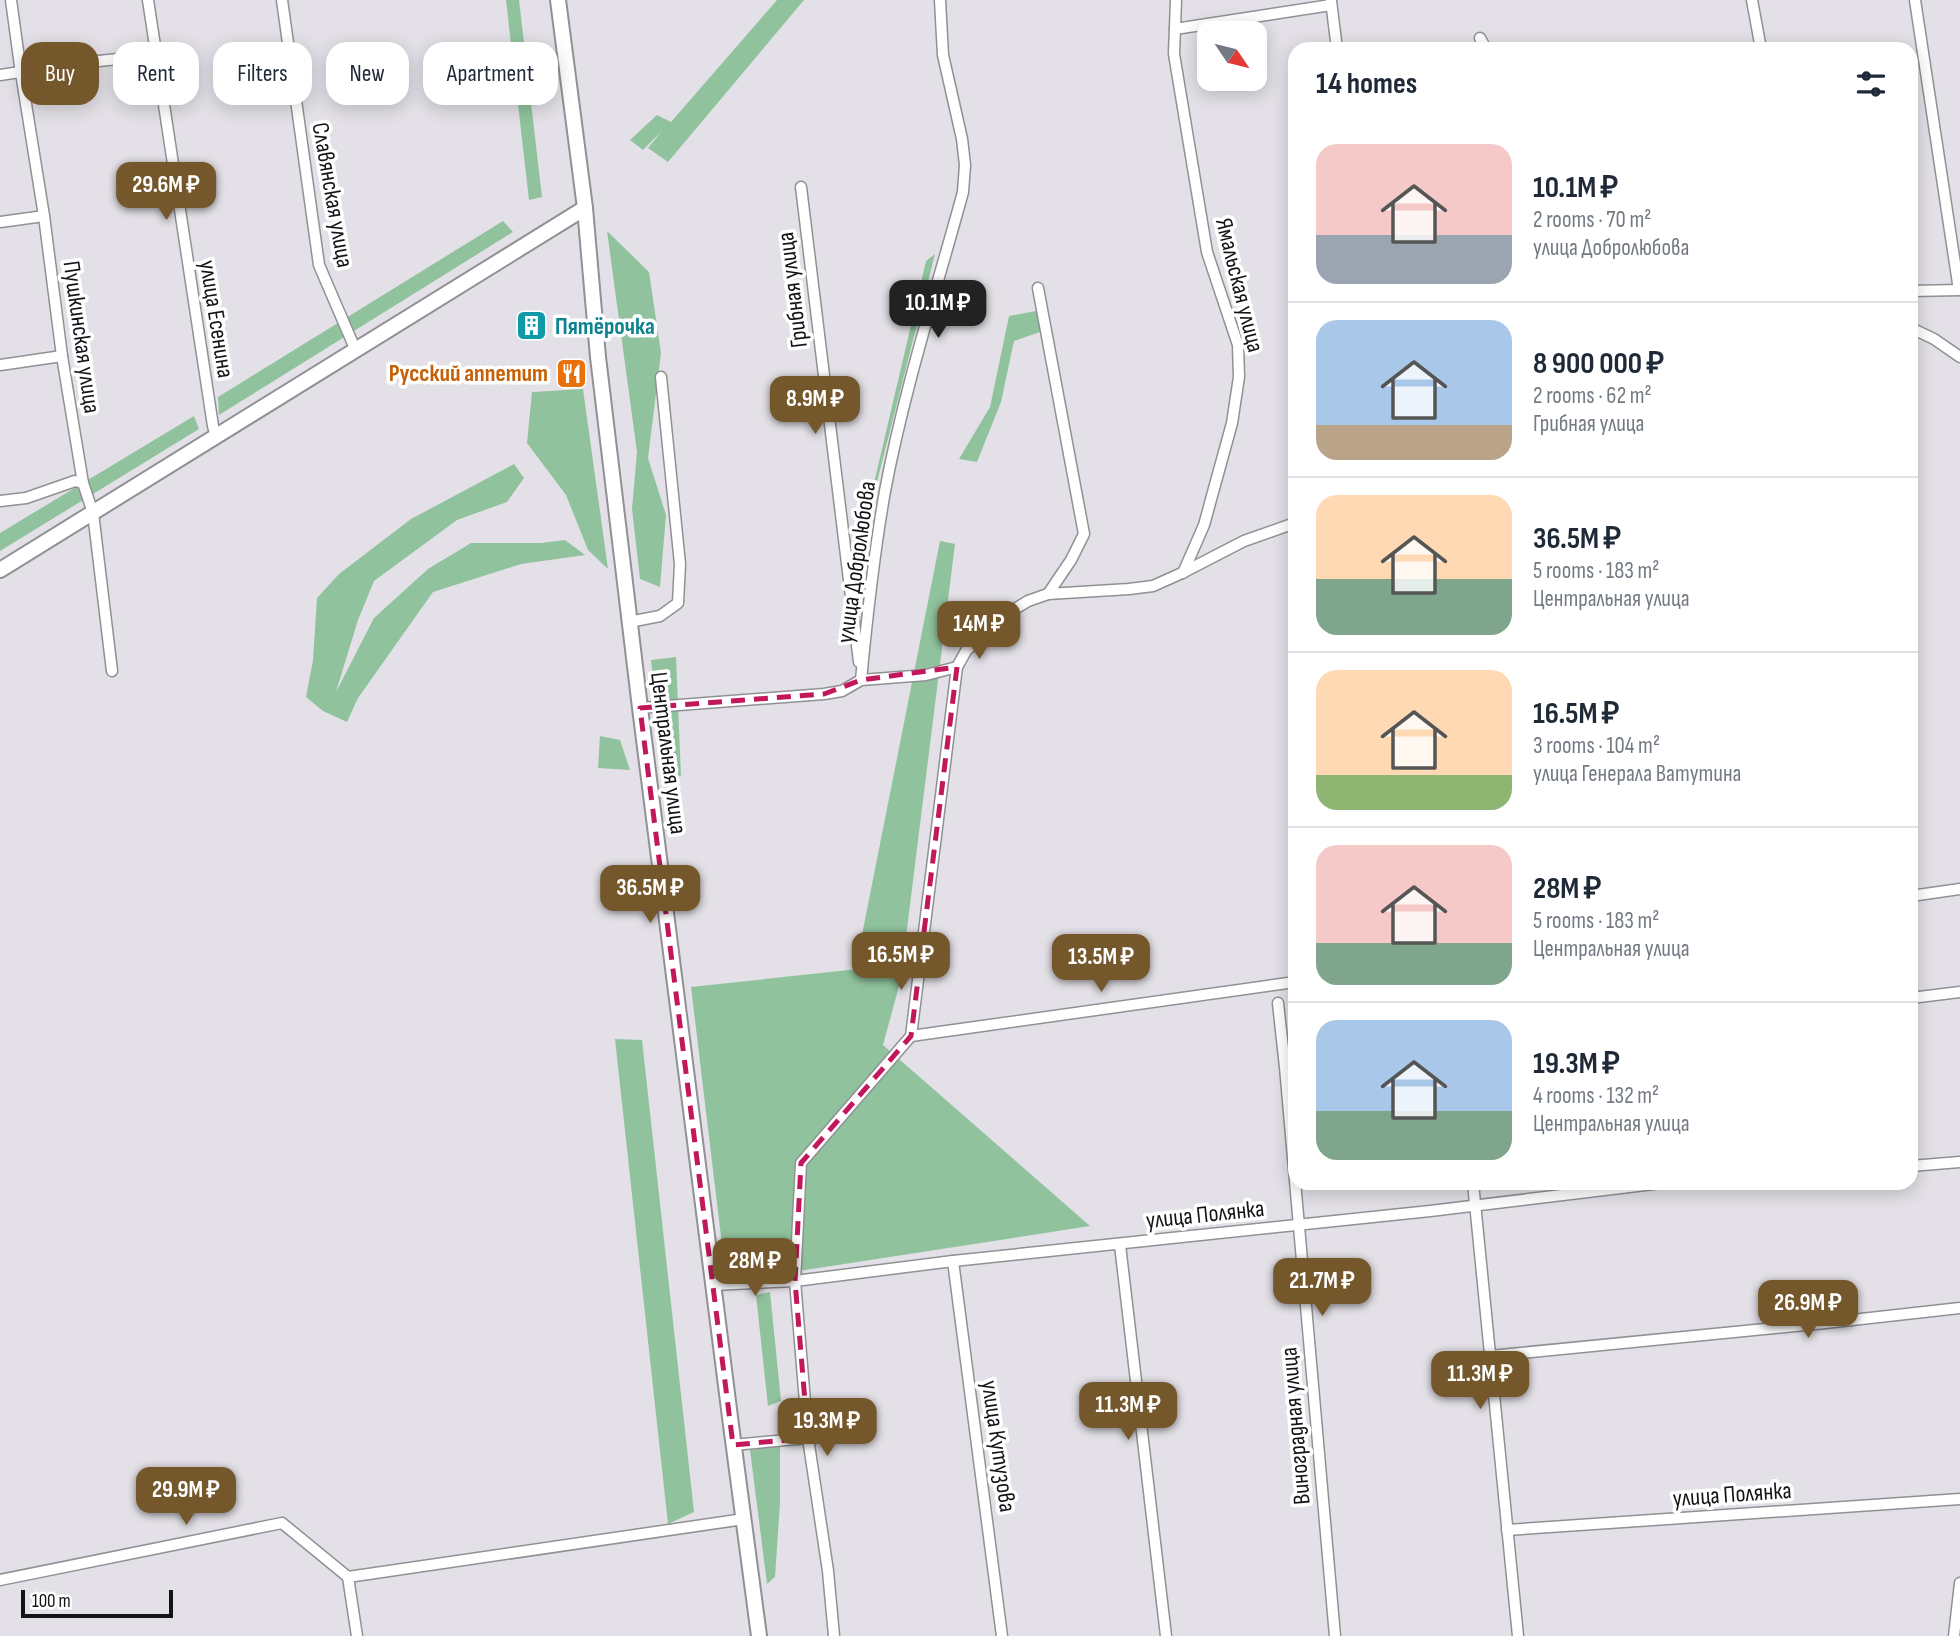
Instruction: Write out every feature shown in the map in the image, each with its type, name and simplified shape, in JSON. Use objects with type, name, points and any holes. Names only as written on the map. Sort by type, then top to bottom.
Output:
[{"type":"main road","name":"Центральная улица","points":[[558,0],[585,208],[598,357],[629,622],[733,1445],[760,1636]]},
{"type":"main road","points":[[0,570],[585,208]]},
{"type":"street","name":"Пушкинская улица","points":[[11,0],[21,72]]},
{"type":"street","name":"улица Есенина","points":[[148,0],[153,42]]},
{"type":"street","name":"Славянская улица","points":[[282,0],[319,265],[356,351]]},
{"type":"street","name":"улица Добролюбова","points":[[861,680],[871,584],[886,489],[909,388],[963,192],[965,165],[943,55],[940,0]]},
{"type":"street","name":"Ямальская улица","points":[[1176,0],[1174,54],[1208,252],[1238,345],[1239,377],[1232,423],[1204,525],[1182,573]]},
{"type":"street","points":[[1752,0],[1760,42]]},
{"type":"street","points":[[1915,0],[1960,290],[1918,291]]},
{"type":"street","points":[[1175,29],[1331,3],[1337,42]]},
{"type":"street","points":[[1480,38],[1482,42]]},
{"type":"street","points":[[0,75],[21,72]]},
{"type":"street","name":"Пушкинская улица","points":[[26,105],[62,356],[83,483],[93,513],[113,671]]},
{"type":"street","name":"улица Есенина","points":[[163,105],[216,436]]},
{"type":"street","name":"Грибная улица","points":[[800,187],[861,680]]},
{"type":"street","points":[[0,222],[44,216]]},
{"type":"street","points":[[1038,288],[1084,534],[1071,560],[1048,594]]},
{"type":"street","points":[[1918,331],[1960,357]]},
{"type":"street","points":[[0,365],[62,356]]},
{"type":"street","points":[[629,622],[660,616],[677,603],[680,564],[661,377]]},
{"type":"street","points":[[0,501],[26,498],[75,481],[83,483]]},
{"type":"street","points":[[834,1636],[828,1571],[808,1438],[795,1281],[801,1163],[911,1036],[957,667],[967,651],[1000,618],[1028,601],[1048,594],[1153,586],[1244,541],[1288,525]]},
{"type":"street","points":[[640,708],[824,694],[842,691],[861,680],[926,675],[957,667]]},
{"type":"street","points":[[1918,895],[1960,889]]},
{"type":"street","points":[[911,1036],[1288,983]]},
{"type":"street","points":[[1918,997],[1960,992]]},
{"type":"street","name":"Виноградная улица","points":[[1278,1003],[1288,1056]]},
{"type":"street","points":[[1918,1165],[1960,1162]]},
{"type":"street","name":"Виноградная улица","points":[[1296,1190],[1335,1636]]},
{"type":"street","points":[[1474,1190],[1518,1636]]},
{"type":"street","name":"улица Полянка","points":[[713,1285],[795,1281],[954,1261],[1605,1190]]},
{"type":"street","points":[[1120,1245],[1167,1636]]},
{"type":"street","name":"улица Кутузова","points":[[954,1261],[1002,1636]]},
{"type":"street","points":[[1490,1356],[1960,1308]]},
{"type":"street","points":[[733,1445],[808,1438]]},
{"type":"street","name":"улица Полянка","points":[[1507,1530],[1960,1499]]},
{"type":"street","points":[[348,1577],[744,1519]]},
{"type":"street","points":[[0,1580],[282,1523],[348,1577],[357,1636]]},
{"type":"street","points":[[1954,1636],[1960,1583]]},
{"type":"highlighted area","points":[[957,667],[911,1036],[801,1163],[795,1281],[808,1438],[733,1445],[640,708],[824,694],[861,680]]},
{"type":"green space","points":[[506,0],[519,0],[524,42],[511,42]]},
{"type":"green space","points":[[777,0],[804,0],[668,162],[648,148],[662,131],[643,150],[630,140],[657,115],[671,122]]},
{"type":"green space","points":[[518,105],[531,105],[542,197],[529,200]]},
{"type":"green space","points":[[503,221],[513,232],[219,415],[218,397]]},
{"type":"green space","points":[[607,231],[649,272],[661,353],[648,458],[666,515],[660,587],[640,579],[632,509],[637,452]]},
{"type":"green space","points":[[935,254],[864,533],[926,261]]},
{"type":"green space","points":[[1036,311],[1046,330],[1014,341],[1001,402],[977,462],[959,459],[990,407],[1009,316]]},
{"type":"green space","points":[[583,389],[608,569],[588,550],[566,495],[527,443],[532,392]]},
{"type":"green space","points":[[194,416],[199,429],[0,551],[0,533]]},
{"type":"green space","points":[[514,464],[524,478],[507,502],[457,520],[374,581],[358,620],[336,692],[374,618],[428,569],[471,543],[541,543],[565,540],[585,555],[521,564],[433,592],[358,698],[347,722],[323,711],[306,697],[313,660],[317,598],[339,574],[411,519]]},
{"type":"green space","points":[[940,541],[955,544],[904,953],[858,955]]},
{"type":"green space","points":[[676,657],[681,776],[664,779],[651,660]]},
{"type":"green space","points":[[600,736],[620,740],[630,770],[598,768]]},
{"type":"green space","points":[[905,964],[883,1045],[1090,1226],[773,1275],[725,1270],[691,987]]},
{"type":"green space","points":[[615,1039],[642,1040],[694,1512],[668,1524]]},
{"type":"green space","points":[[770,1292],[781,1401],[768,1406],[756,1295]]},
{"type":"green space","points":[[780,1446],[780,1503],[775,1577],[767,1584],[750,1450]]},
{"type":"place","name":"Пятёрочка","points":[[532,326]]},
{"type":"place","name":"Русский аппетит","points":[[571,373]]}]
